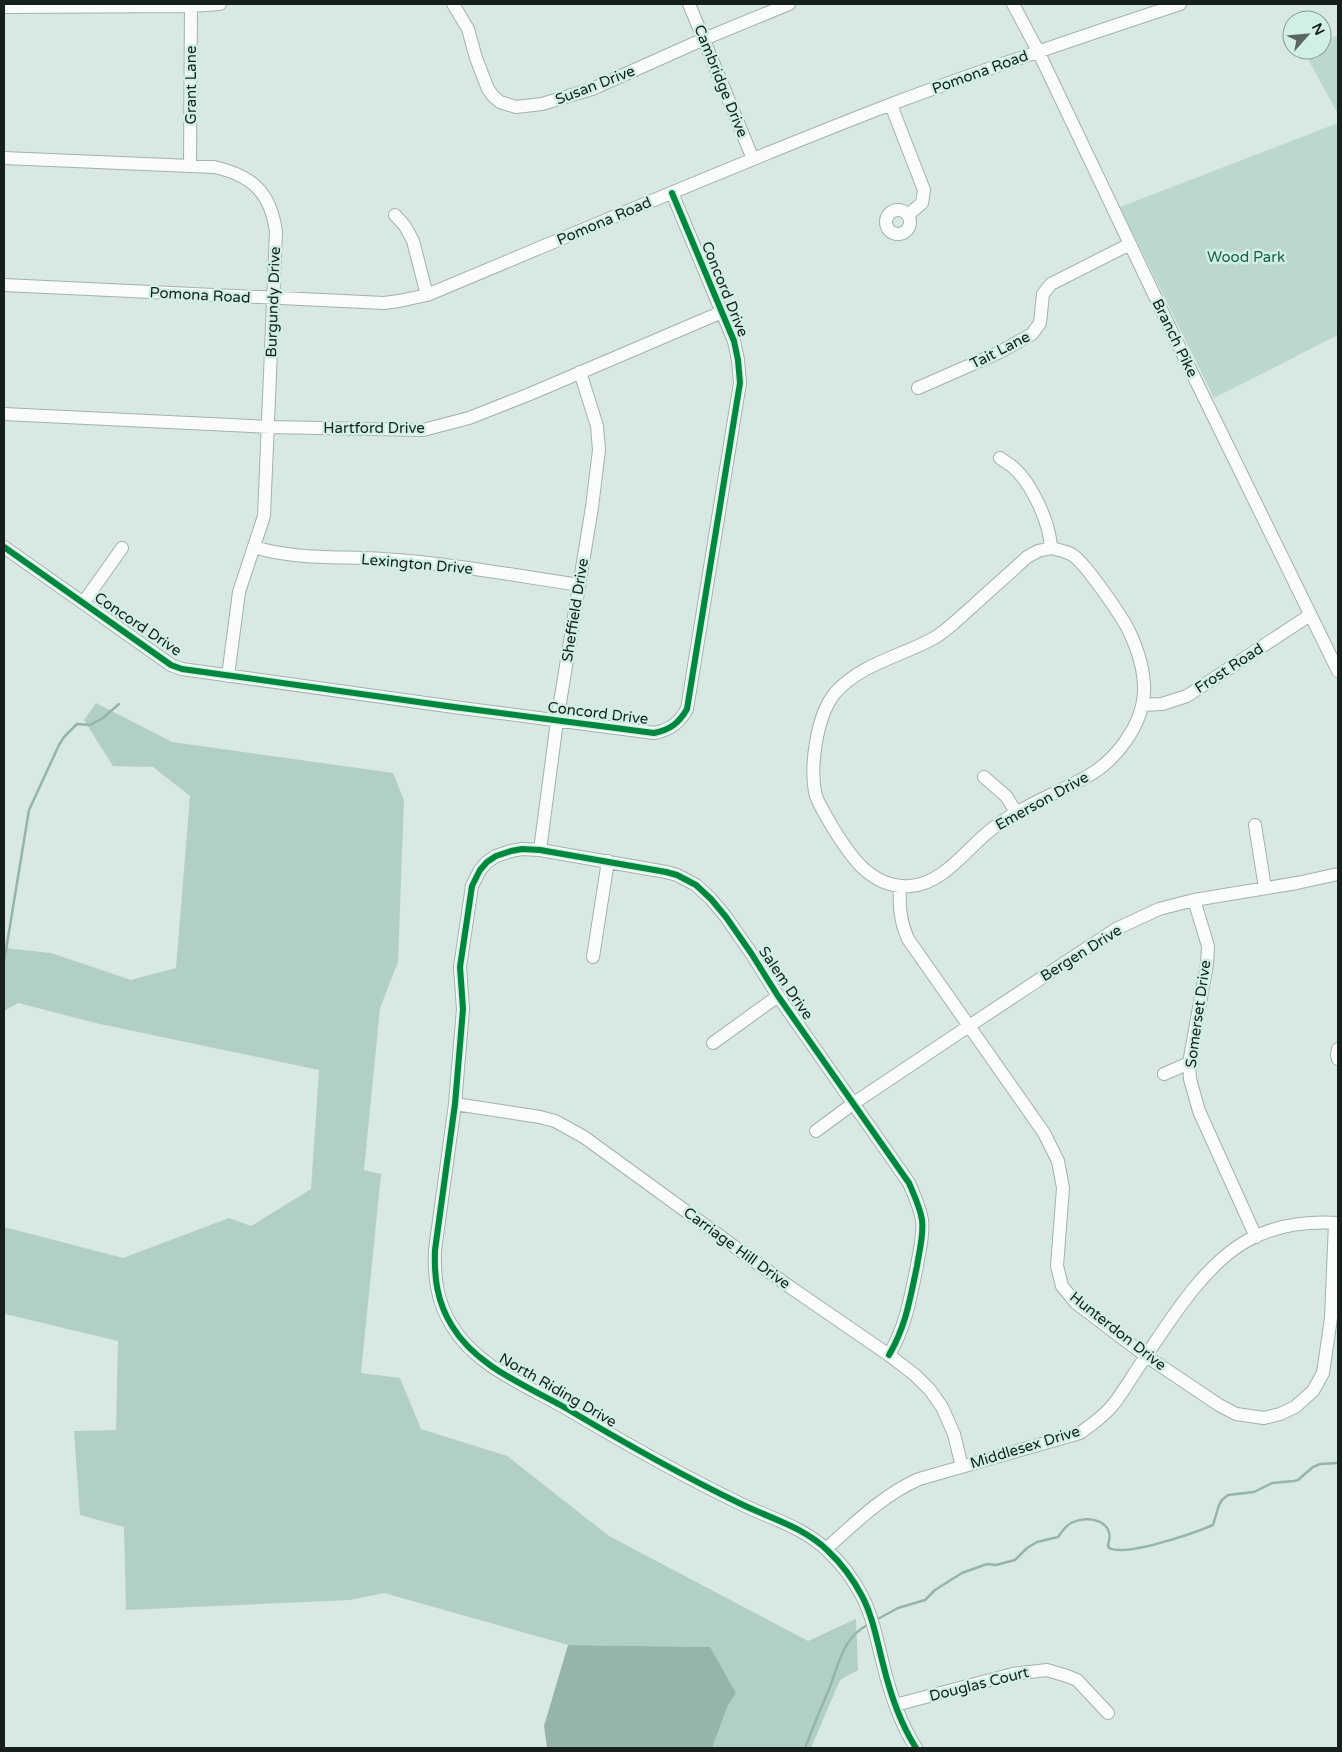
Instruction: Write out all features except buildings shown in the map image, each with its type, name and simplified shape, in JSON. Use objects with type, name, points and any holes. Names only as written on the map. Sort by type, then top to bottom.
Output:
[{"type":"street","points":[[4,7],[191,6],[220,4]]},
{"type":"street","name":"Susan Drive","points":[[453,4],[468,29],[476,58],[488,89],[500,102],[516,107],[542,104],[592,90],[704,39],[789,4]]},
{"type":"street","name":"Cambridge Drive","points":[[690,4],[753,159]]},
{"type":"street","name":"Branch Pike","points":[[1013,4],[1038,51],[1338,671]]},
{"type":"street","name":"Pomona Road","points":[[4,286],[384,303],[399,302],[427,295],[753,159],[891,105],[1038,51],[1180,4]]},
{"type":"street","name":"Grant Lane","points":[[190,165],[191,6]]},
{"type":"street","points":[[891,105],[924,190],[922,203],[908,215]]},
{"type":"street","name":"Burgundy Drive","points":[[4,158],[190,165],[232,170],[241,174],[255,185],[266,198],[274,214],[276,232],[264,516],[239,592],[228,676]]},
{"type":"street","name":"Concord Drive","points":[[4,547],[171,664],[182,669],[557,721],[654,733],[662,732],[675,725],[687,709],[740,383],[734,341],[672,193]]},
{"type":"street","points":[[395,215],[405,226],[413,241],[427,295]]},
{"type":"street","name":"Tait Lane","points":[[918,388],[1000,352],[1032,334],[1040,323],[1043,294],[1051,284],[1130,244]]},
{"type":"street","name":"Hartford Drive","points":[[4,414],[269,427],[423,430],[469,418],[530,394],[722,312]]},
{"type":"street","name":"Sheffield Drive","points":[[540,850],[557,721],[592,507],[599,450],[597,426],[580,372]]},
{"type":"street","points":[[1000,458],[1014,468],[1034,497],[1050,535],[1051,548]]},
{"type":"street","name":"Lexington Drive","points":[[254,547],[273,553],[445,564],[578,585]]},
{"type":"street","points":[[83,602],[122,548]]},
{"type":"street","name":"Emerson Drive","points":[[1051,548],[1064,551],[1080,562],[1122,620],[1139,654],[1144,694],[1142,705],[1131,733],[1109,760],[1090,775],[1016,812],[992,829],[932,880],[913,886],[900,887],[883,883],[864,871],[842,844],[819,804],[815,793],[813,771],[815,749],[824,710],[835,693],[851,679],[935,637],[1027,557],[1038,551],[1051,548]]},
{"type":"street","name":"Frost Road","points":[[1142,705],[1162,704],[1187,696],[1310,615]]},
{"type":"street","points":[[984,777],[1006,796],[1016,812]]},
{"type":"street","points":[[1255,825],[1265,888]]},
{"type":"street","name":"Salem Drive","points":[[467,923],[472,886],[480,870],[496,856],[511,851],[540,850],[666,872],[696,884],[711,899],[726,917],[778,996],[909,1183],[918,1202],[922,1221],[920,1248],[907,1317],[889,1354]]},
{"type":"street","points":[[593,957],[608,862]]},
{"type":"street","name":"Bergen Drive","points":[[816,1131],[854,1103],[1116,929],[1159,909],[1194,900],[1297,883],[1338,874]]},
{"type":"street","name":"Hunterdon Drive","points":[[900,887],[898,908],[902,926],[908,938],[1044,1133],[1058,1161],[1063,1188],[1057,1266],[1062,1286],[1076,1302],[1146,1356],[1219,1405],[1236,1414],[1264,1418],[1280,1414],[1295,1407],[1313,1391],[1325,1366],[1331,1318],[1337,1223]]},
{"type":"street","name":"Somerset Drive","points":[[1194,900],[1208,946],[1207,964],[1189,1063],[1190,1079],[1199,1111],[1256,1237]]},
{"type":"street","name":"North Riding Drive","points":[[467,923],[460,967],[463,1009],[455,1104],[434,1273],[440,1302],[452,1326],[462,1339],[490,1365],[642,1453],[757,1512],[795,1527],[812,1537],[826,1549],[850,1575],[863,1597],[876,1632],[883,1666],[895,1705],[916,1748]]},
{"type":"street","points":[[713,1043],[778,996]]},
{"type":"street","points":[[1338,1049],[1338,1059]]},
{"type":"street","points":[[1164,1074],[1189,1063]]},
{"type":"street","name":"Carriage Hill Drive","points":[[455,1104],[540,1117],[570,1128],[790,1287],[889,1354],[915,1375],[930,1390],[942,1407],[954,1434],[962,1467]]},
{"type":"street","name":"Middlesex Drive","points":[[826,1549],[874,1506],[901,1488],[919,1479],[1080,1433],[1112,1407],[1176,1312],[1226,1255],[1243,1243],[1276,1229],[1311,1223],[1337,1223]]},
{"type":"street","name":"Douglas Court","points":[[895,1705],[1014,1674],[1047,1670],[1077,1680],[1108,1714]]},
{"type":"green space","points":[[1338,35],[1338,114],[1308,60],[1332,60],[1332,38]]},
{"type":"green space","name":"Wood Park","points":[[1338,123],[1338,335],[1214,398],[1120,207]]},
{"type":"shaded area","points":[[96,703],[172,742],[393,773],[404,800],[398,962],[380,1008],[364,1170],[381,1174],[361,1373],[400,1378],[421,1429],[507,1456],[609,1536],[808,1641],[856,1619],[858,1670],[840,1680],[811,1748],[712,1748],[728,1705],[736,1693],[709,1647],[568,1645],[384,1593],[350,1600],[126,1610],[124,1527],[80,1515],[74,1431],[116,1430],[118,1341],[5,1314],[4,1319],[4,1227],[123,1258],[229,1218],[251,1226],[311,1189],[319,1070],[100,1024],[18,1003],[4,1011],[4,948],[51,953],[131,980],[176,968],[190,796],[153,767],[113,766],[84,720]]},
{"type":"shaded area","points":[[568,1645],[710,1647],[736,1693],[728,1705],[712,1748],[547,1748],[544,1726]]},
{"type":"waterway","points":[[4,962],[29,810],[64,737],[77,724],[90,725],[103,718],[119,704]]},
{"type":"waterway","points":[[876,1620],[898,1608],[925,1600],[935,1590],[962,1573],[987,1564],[996,1565],[1015,1560],[1027,1548],[1037,1542],[1058,1537],[1067,1526],[1078,1520],[1093,1520],[1105,1525],[1108,1530],[1109,1548],[1118,1550],[1144,1547],[1213,1525],[1219,1505],[1228,1495],[1254,1492],[1272,1483],[1298,1480],[1313,1467],[1320,1464],[1338,1463]]},
{"type":"waterway","points":[[805,1748],[846,1646],[859,1630],[869,1624]]},
{"type":"cycle path","points":[[4,547],[171,665],[182,669],[654,733],[669,728],[681,718],[687,709],[740,383],[734,341],[672,193]]},
{"type":"cycle path","points":[[889,1355],[900,1334],[910,1301],[917,1266],[922,1237],[921,1215],[917,1201],[909,1183],[778,996],[726,917],[696,885],[677,875],[666,872],[540,850],[522,849],[511,851],[496,856],[487,862],[480,870],[472,886],[460,967],[463,1009],[455,1104],[435,1250],[438,1290],[447,1317],[462,1340],[474,1352],[502,1373],[694,1481],[808,1535],[828,1551],[851,1578],[866,1604],[892,1697],[900,1718],[916,1748]]}]
